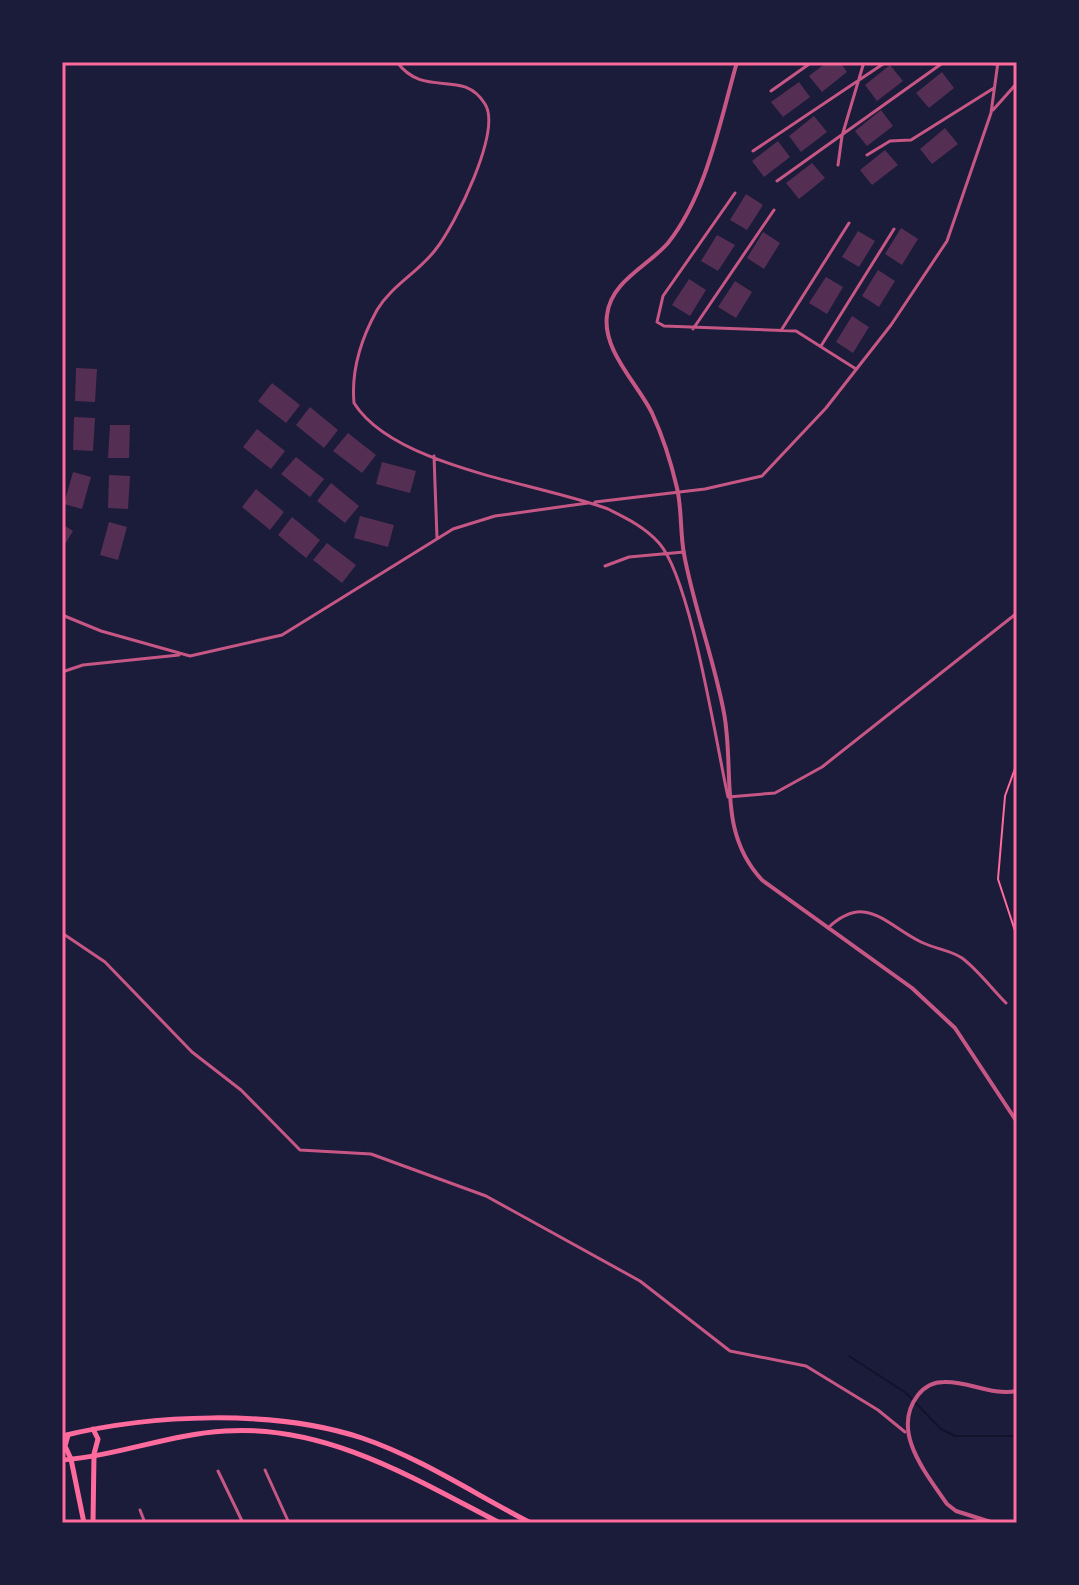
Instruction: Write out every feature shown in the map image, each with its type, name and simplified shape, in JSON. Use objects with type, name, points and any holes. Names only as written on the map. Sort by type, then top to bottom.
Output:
[{"type":"main road","points":[[84,1523],[65,1435],[93,1429],[245,1416],[348,1434],[389,1449],[531,1523]]},
{"type":"main road","points":[[93,1429],[98,1439],[94,1455],[93,1523]]},
{"type":"main road","points":[[62,1460],[197,1434],[224,1431],[266,1433],[365,1454],[500,1523]]},
{"type":"street","points":[[397,62],[412,79],[471,89],[490,114],[488,135],[456,217],[434,252],[379,308],[354,369],[354,403],[361,414],[392,441],[485,474],[591,503],[634,523],[659,543],[667,555],[693,634],[733,825],[747,864],[762,880],[912,988],[955,1028],[1017,1122]]},
{"type":"street","points":[[728,797],[725,716],[684,552],[678,491],[657,424],[615,351],[608,335],[606,318],[616,290],[668,242],[686,214],[717,134],[737,62]]},
{"type":"street","points":[[771,91],[812,62]]},
{"type":"street","points":[[838,165],[842,136],[864,62]]},
{"type":"street","points":[[753,151],[886,62]]},
{"type":"street","points":[[777,181],[944,62]]},
{"type":"street","points":[[62,615],[101,631],[190,656],[282,635],[453,529],[495,516],[762,476],[856,369],[947,241],[991,113],[997,63],[979,62]]},
{"type":"street","points":[[991,113],[1017,83]]},
{"type":"street","points":[[867,155],[890,141],[911,140],[994,88]]},
{"type":"street","points":[[735,193],[663,296],[657,322],[664,326],[693,329],[796,331],[856,369]]},
{"type":"street","points":[[693,329],[774,210]]},
{"type":"street","points":[[782,329],[849,223]]},
{"type":"street","points":[[821,346],[894,229]]},
{"type":"street","points":[[434,456],[437,538]]},
{"type":"street","points":[[605,566],[629,557],[684,552]]},
{"type":"street","points":[[728,797],[775,793],[822,767],[1017,613]]},
{"type":"street","points":[[62,672],[83,665],[183,654]]},
{"type":"street","points":[[828,928],[848,913],[869,912],[882,916],[923,943],[962,958],[1006,1003]]},
{"type":"street","points":[[62,933],[105,962],[192,1052],[241,1090],[300,1150],[371,1154],[486,1196],[640,1281],[730,1351],[806,1366],[878,1410],[905,1432],[947,1504],[956,1511],[994,1523]]},
{"type":"street","points":[[905,1432],[911,1404],[921,1391],[934,1383],[948,1382],[995,1392],[1017,1391]]},
{"type":"street","points":[[265,1470],[289,1523]]},
{"type":"street","points":[[218,1471],[243,1523]]},
{"type":"street","points":[[140,1510],[145,1523]]},
{"type":"path","points":[[1017,763],[1005,796],[998,879],[1017,937]]},
{"type":"building","points":[[827,62],[840,62],[847,72],[822,92],[809,76]]},
{"type":"building","points":[[890,65],[903,81],[877,101],[865,85]]},
{"type":"building","points":[[942,72],[954,88],[929,108],[916,93]]},
{"type":"building","points":[[799,82],[810,97],[783,117],[771,102]]},
{"type":"building","points":[[881,110],[893,126],[867,146],[855,131]]},
{"type":"building","points":[[814,116],[827,132],[801,152],[789,136]]},
{"type":"building","points":[[945,128],[958,144],[932,164],[920,149]]},
{"type":"building","points":[[778,141],[790,157],[764,177],[752,161]]},
{"type":"building","points":[[885,150],[898,165],[872,185],[860,170]]},
{"type":"building","points":[[812,163],[825,178],[799,199],[786,183]]},
{"type":"building","points":[[746,194],[763,205],[747,230],[730,220]]},
{"type":"building","points":[[901,228],[918,239],[902,265],[885,254]]},
{"type":"building","points":[[858,231],[875,241],[859,267],[842,257]]},
{"type":"building","points":[[763,232],[780,243],[764,269],[747,258]]},
{"type":"building","points":[[717,235],[735,245],[718,271],[701,261]]},
{"type":"building","points":[[878,270],[895,281],[879,307],[862,296]]},
{"type":"building","points":[[826,277],[843,287],[827,314],[809,303]]},
{"type":"building","points":[[689,279],[706,290],[690,316],[672,305]]},
{"type":"building","points":[[735,281],[752,292],[736,318],[718,307]]},
{"type":"building","points":[[852,316],[869,327],[853,353],[836,342]]},
{"type":"building","points":[[76,368],[97,369],[95,402],[75,401]]},
{"type":"building","points":[[272,383],[300,405],[286,423],[258,401]]},
{"type":"building","points":[[310,407],[338,430],[324,448],[296,425]]},
{"type":"building","points":[[74,417],[95,418],[93,451],[73,450]]},
{"type":"building","points":[[110,425],[130,425],[129,458],[108,458]]},
{"type":"building","points":[[257,429],[285,451],[271,469],[243,447]]},
{"type":"building","points":[[348,433],[376,455],[362,473],[333,451]]},
{"type":"building","points":[[296,457],[324,479],[310,497],[281,474]]},
{"type":"building","points":[[382,462],[416,471],[410,493],[376,484]]},
{"type":"building","points":[[73,472],[91,477],[82,509],[64,504]]},
{"type":"building","points":[[109,475],[130,476],[128,509],[108,508]]},
{"type":"building","points":[[331,483],[359,506],[345,523],[317,501]]},
{"type":"building","points":[[256,489],[284,512],[270,530],[242,507]]},
{"type":"building","points":[[360,516],[394,525],[388,547],[354,538]]},
{"type":"building","points":[[292,517],[320,540],[306,558],[278,535]]},
{"type":"building","points":[[109,522],[127,527],[118,560],[100,555]]},
{"type":"building","points":[[62,524],[73,531],[62,549]]},
{"type":"building","points":[[327,543],[356,565],[342,583],[313,560]]},
{"type":"waterway","points":[[849,1356],[906,1393],[941,1429],[955,1436],[1017,1436]]}]
